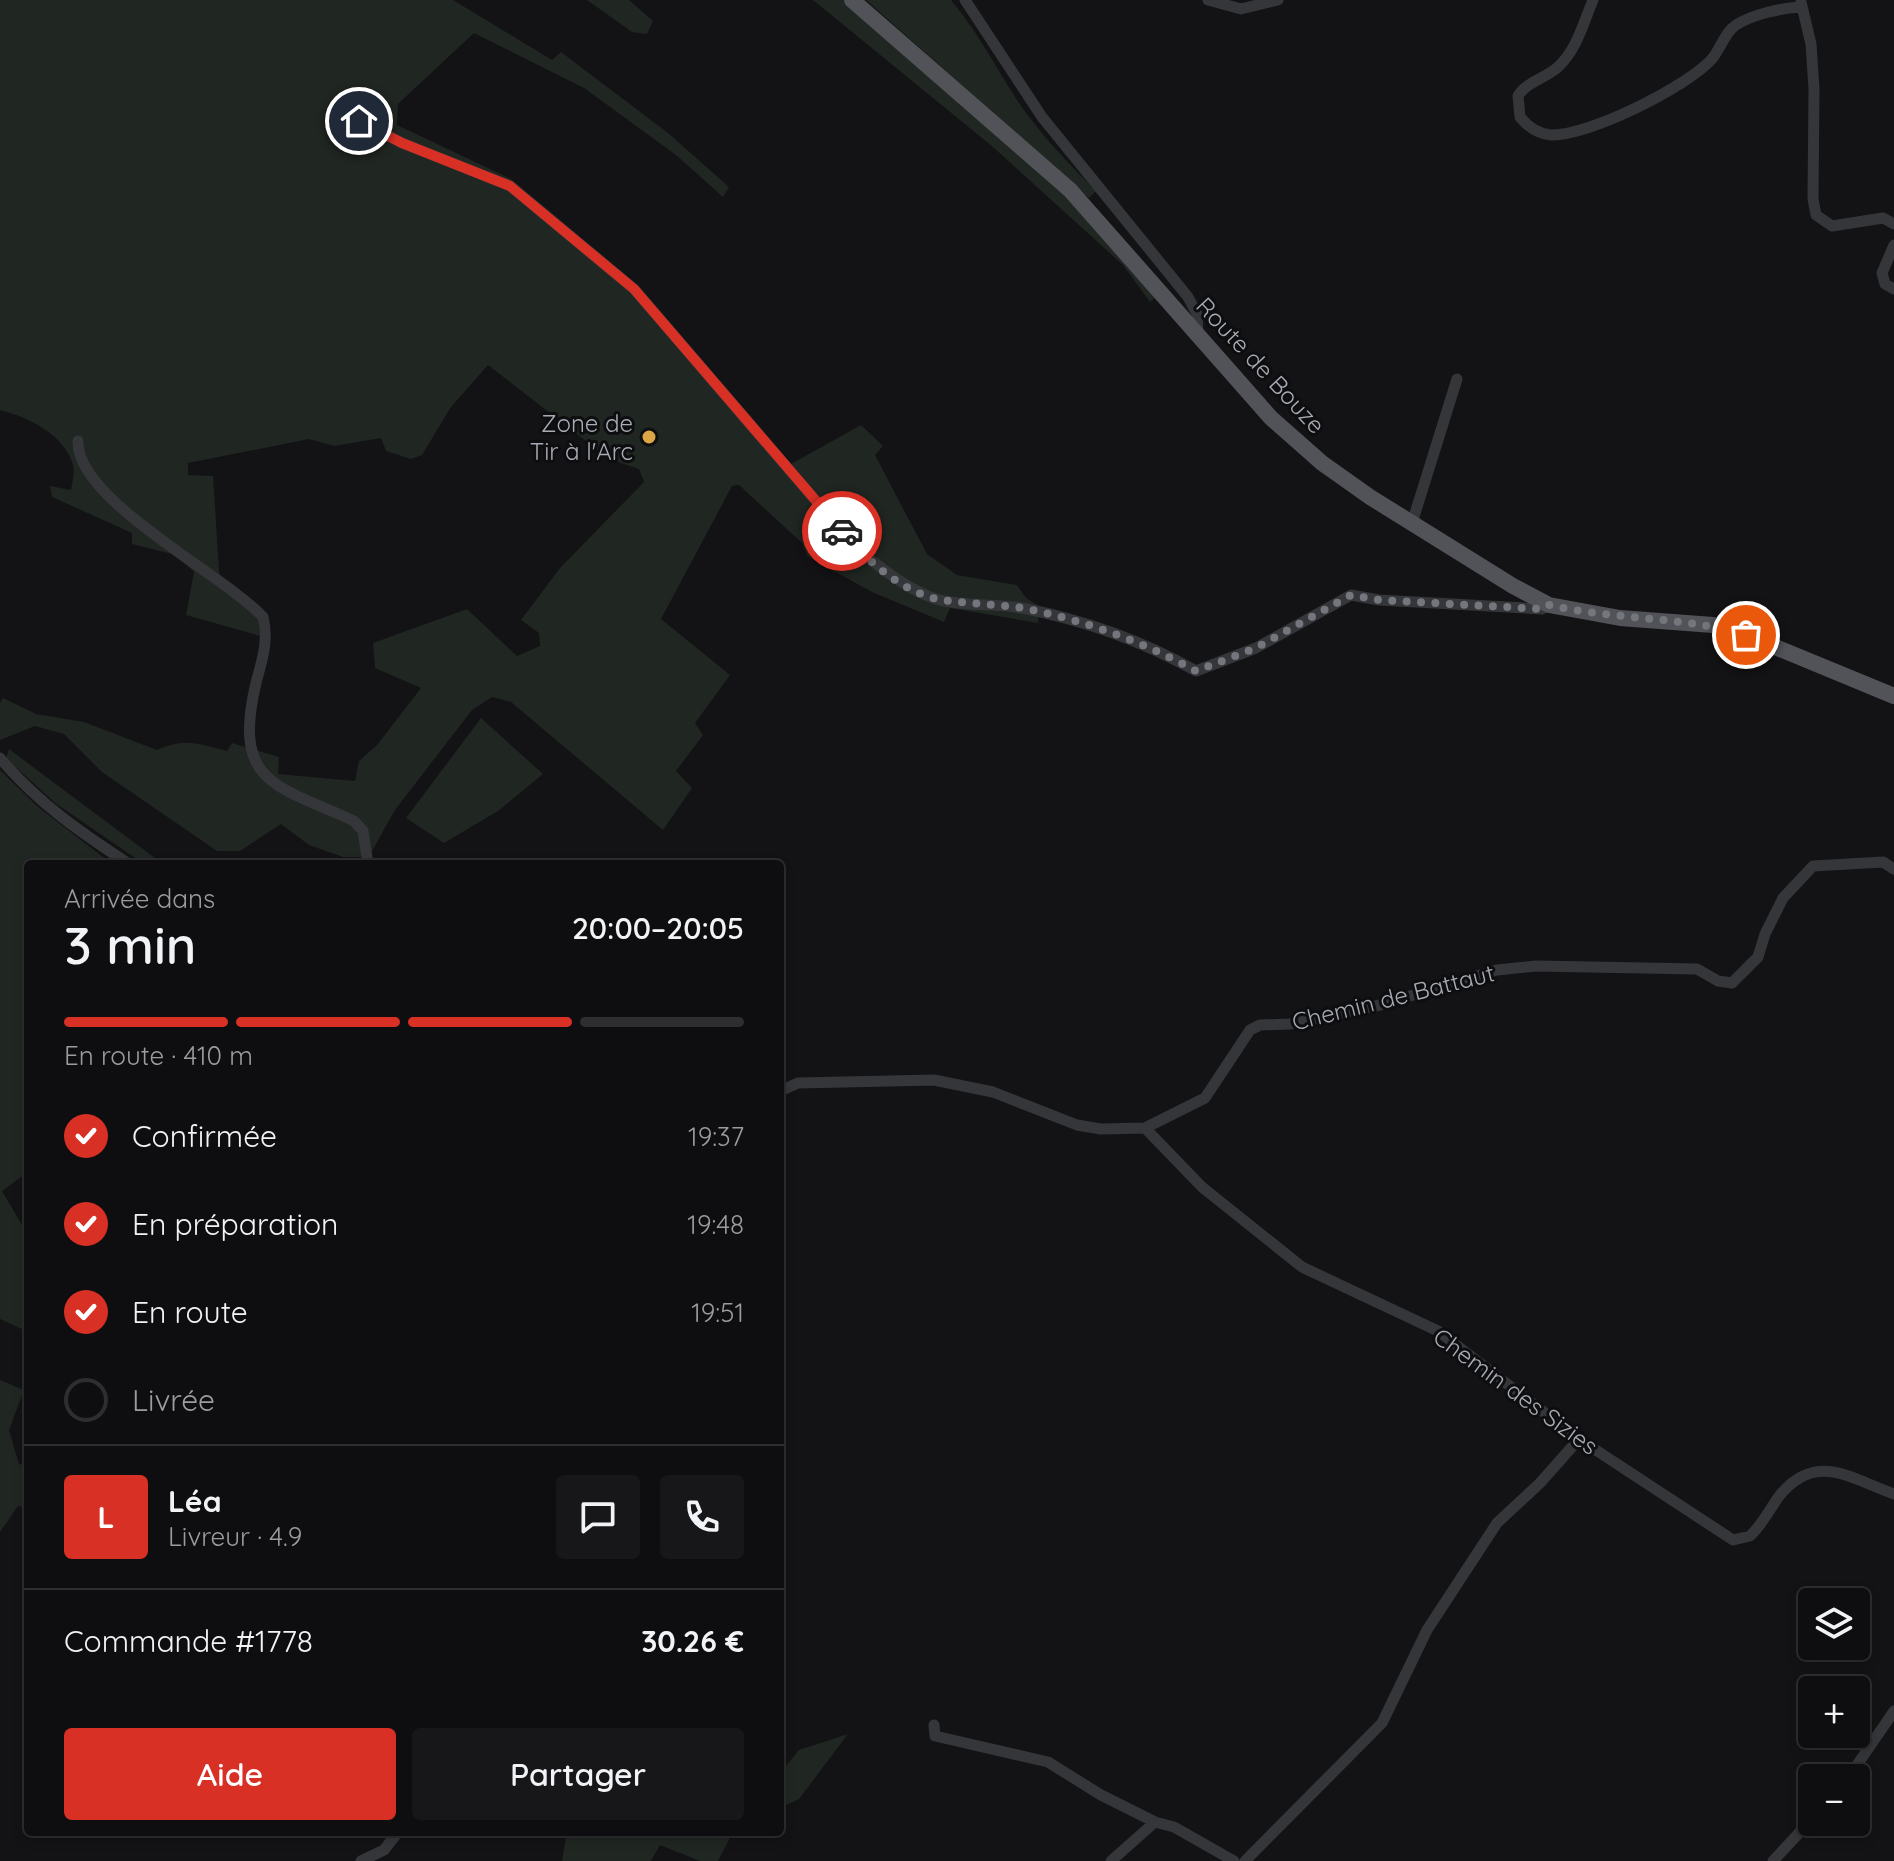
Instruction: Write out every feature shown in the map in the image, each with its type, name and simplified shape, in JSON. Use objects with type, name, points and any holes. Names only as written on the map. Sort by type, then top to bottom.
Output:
[{"type":"main road","name":"Route de Bouze","points":[[852,0],[1070,190],[1271,418],[1312,454],[1370,497],[1549,605],[1597,615],[1713,625],[1746,635],[1894,696]]},
{"type":"street","points":[[965,0],[1042,117],[1188,297],[1197,314],[1197,336]]},
{"type":"street","points":[[1208,0],[1241,9],[1278,0]]},
{"type":"street","points":[[1593,0],[1570,52],[1553,71],[1526,87],[1518,96],[1520,117],[1537,132],[1555,135],[1583,129],[1661,97],[1710,61],[1728,31],[1738,24],[1801,4],[1812,61],[1813,199],[1819,220],[1832,226],[1883,218],[1894,224]]},
{"type":"street","points":[[337,110],[402,143],[510,186],[634,289],[858,550],[899,582],[938,600],[1022,608],[1116,632],[1154,647],[1196,671],[1256,648],[1351,595],[1379,600],[1542,609],[1549,605]]},
{"type":"street","points":[[1894,245],[1882,273],[1885,284],[1894,289]]},
{"type":"street","points":[[1412,523],[1457,379]]},
{"type":"street","points":[[78,441],[78,454],[91,478],[131,518],[181,552],[263,617],[267,643],[255,688],[250,754],[257,768],[271,782],[354,821],[363,831],[367,860]]},
{"type":"street","points":[[0,758],[28,791],[123,860]]},
{"type":"street","name":"Chemin de Battaut","points":[[784,1089],[798,1083],[934,1080],[993,1092],[1077,1125],[1101,1129],[1145,1128],[1205,1098],[1250,1030],[1260,1025],[1290,1024],[1365,1008],[1497,970],[1536,966],[1697,969],[1718,981],[1732,983],[1758,957],[1765,934],[1783,898],[1813,866],[1883,862],[1894,869]]},
{"type":"street","name":"Chemin des Sizies","points":[[1145,1128],[1202,1187],[1302,1267],[1438,1331],[1579,1439],[1733,1540],[1750,1536],[1781,1495],[1805,1474],[1828,1469],[1894,1494]]},
{"type":"street","points":[[1245,1861],[1382,1723],[1427,1630],[1497,1523],[1540,1483],[1579,1439]]},
{"type":"street","points":[[1858,1764],[1894,1711]]},
{"type":"street","points":[[934,1725],[935,1736],[1048,1762],[1101,1795],[1155,1822],[1174,1827],[1234,1861]]},
{"type":"street","points":[[1111,1861],[1155,1822]]},
{"type":"street","points":[[1773,1861],[1798,1834]]},
{"type":"street","points":[[361,1861],[384,1850],[395,1836]]},
{"type":"shaded area","points":[[0,0],[453,0],[552,60],[561,52],[668,133],[729,187],[723,197],[676,155],[584,88],[474,33],[398,104],[397,125],[511,179],[639,286],[791,464],[861,425],[883,446],[875,455],[927,554],[957,575],[1017,585],[1026,598],[1039,606],[1038,623],[950,608],[944,622],[872,592],[807,556],[802,543],[739,485],[732,486],[661,619],[730,675],[695,723],[703,735],[676,771],[692,788],[663,830],[511,702],[492,697],[472,710],[395,810],[372,851],[361,857],[343,857],[309,845],[281,824],[240,851],[217,851],[102,772],[64,734],[35,726],[0,740],[0,703],[3,698],[36,714],[84,722],[157,750],[184,743],[227,751],[232,743],[279,757],[278,774],[355,781],[359,761],[377,745],[421,688],[375,668],[373,643],[467,609],[517,656],[540,646],[539,633],[521,620],[560,568],[644,482],[639,469],[609,459],[488,365],[451,407],[422,455],[411,459],[386,451],[381,438],[334,446],[309,439],[188,463],[188,475],[213,476],[220,585],[258,615],[260,636],[186,615],[194,572],[176,555],[132,544],[132,533],[52,497],[50,486],[71,490],[74,468],[69,454],[44,429],[0,410]]},
{"type":"shaded area","points":[[587,0],[629,0],[653,21],[647,34],[632,32]]},
{"type":"shaded area","points":[[813,0],[843,0],[848,4],[1060,189],[1157,296],[1150,302],[1123,265],[993,147]]},
{"type":"shaded area","points":[[866,0],[951,0],[1027,115],[1096,191],[1089,198]]},
{"type":"shaded area","points":[[481,718],[543,774],[498,811],[444,843],[406,818]]},
{"type":"shaded area","points":[[9,749],[158,860],[138,860],[55,803],[6,758]]},
{"type":"shaded area","points":[[0,770],[37,806],[107,860],[24,860],[24,1175],[2,1191],[24,1228],[24,1330],[0,1319]]},
{"type":"shaded area","points":[[0,1380],[24,1390],[9,1430],[19,1464],[24,1465],[24,1507],[18,1506],[0,1532]]},
{"type":"shaded area","points":[[848,1734],[799,1799],[784,1806],[784,1768],[799,1750]]},
{"type":"shaded area","points":[[566,1836],[731,1836],[718,1861],[700,1861],[660,1845],[651,1861],[562,1861]]},
{"type":"way so far","points":[[842,531],[858,550],[899,582],[938,600],[1022,608],[1116,632],[1154,647],[1196,671],[1256,648],[1351,595],[1379,600],[1542,609],[1549,605],[1620,618],[1713,625],[1746,635]]},
{"type":"place","name":"Zone de Tir à l'Arc","points":[[649,437]]},
{"type":"route","points":[[359,121],[402,143],[510,186],[634,289],[842,531]]}]
